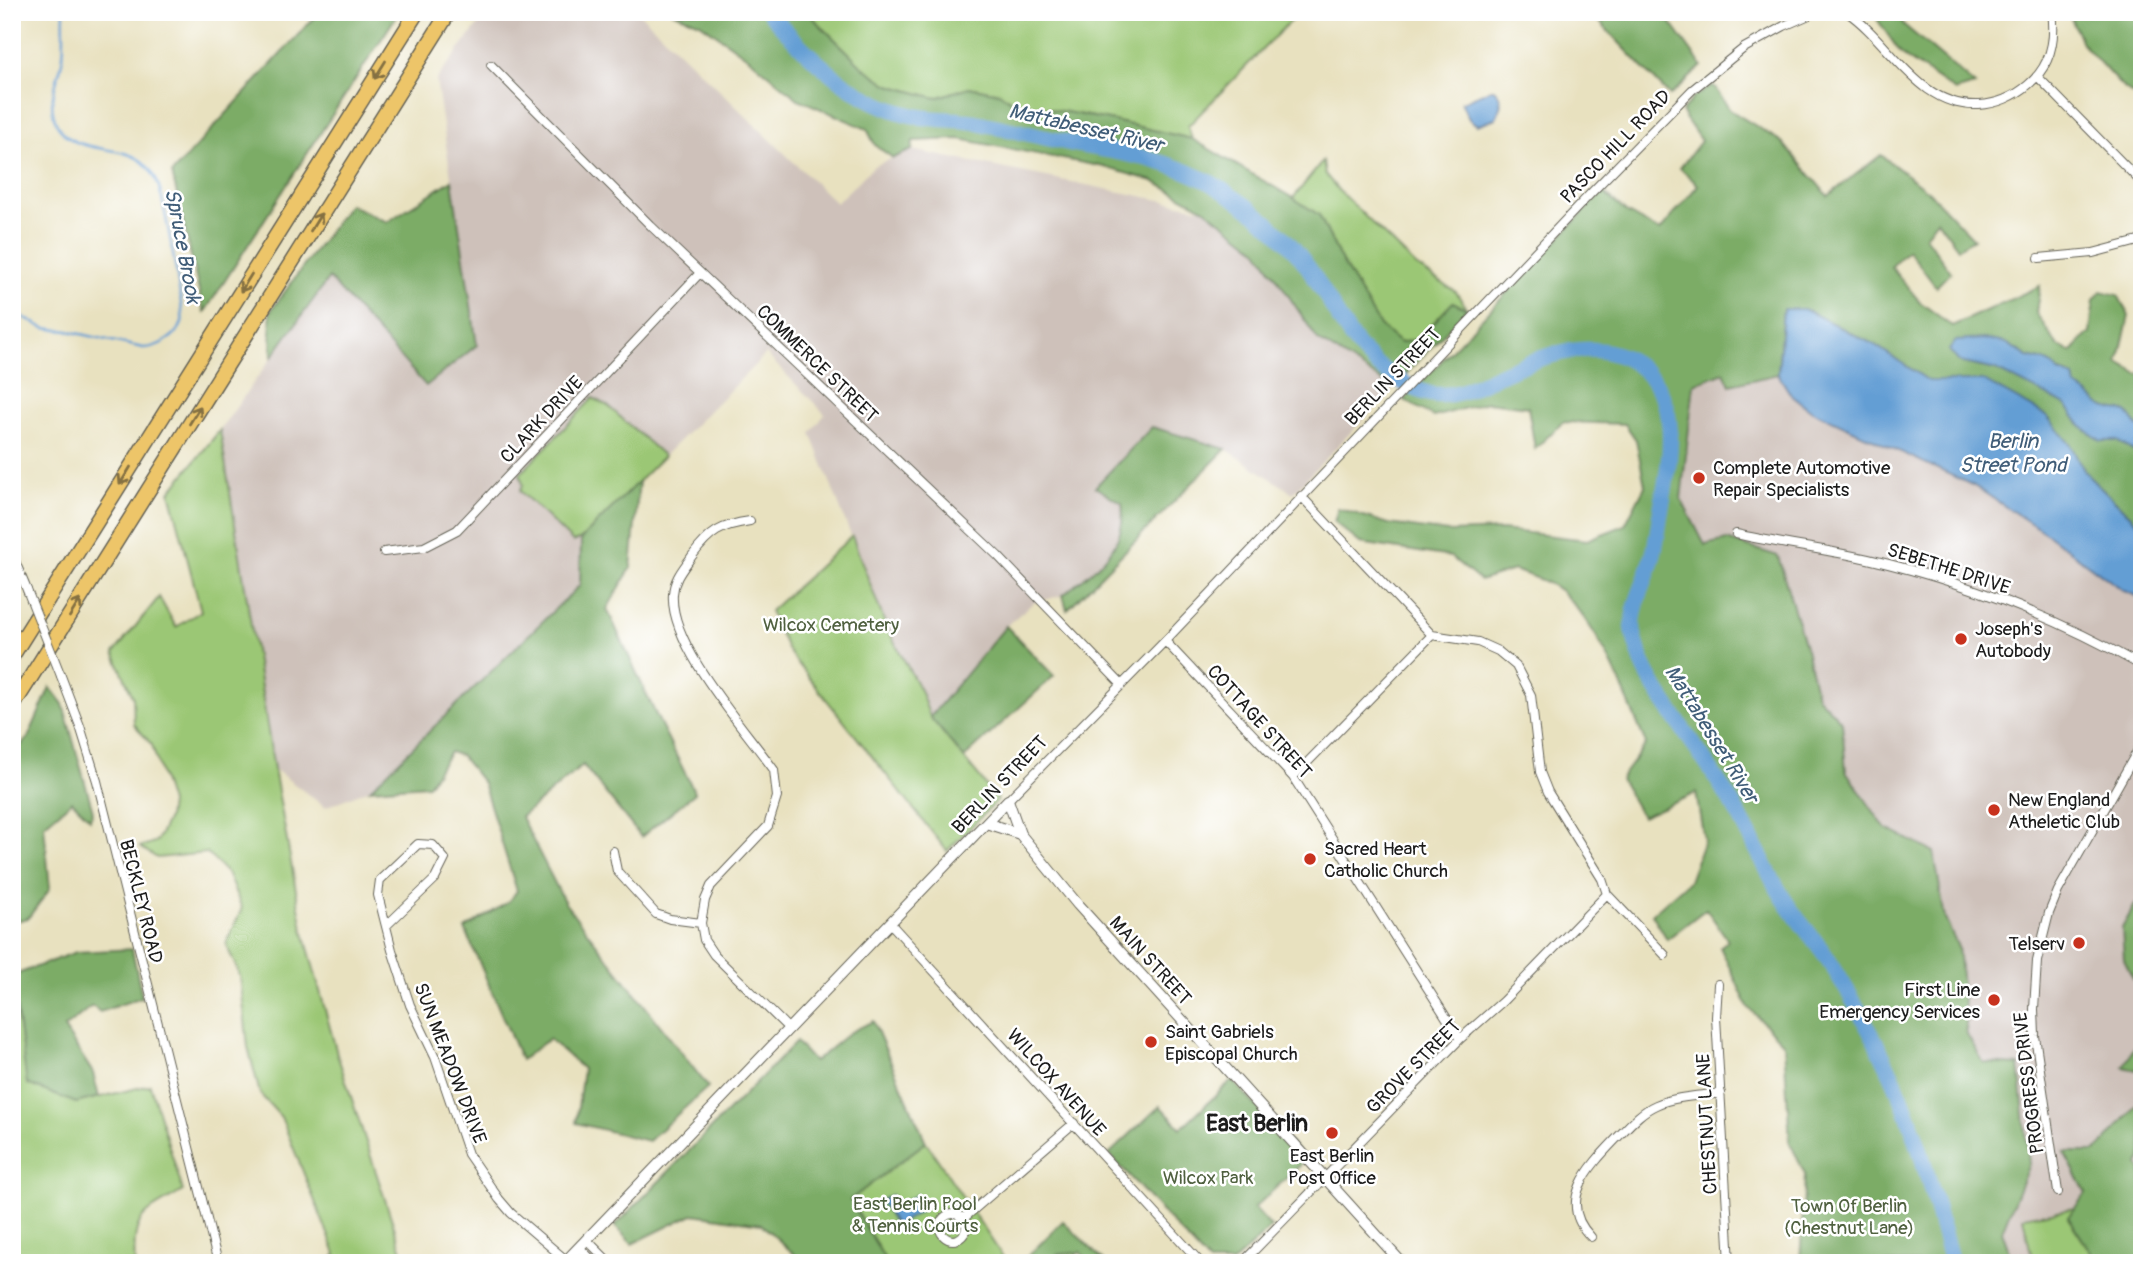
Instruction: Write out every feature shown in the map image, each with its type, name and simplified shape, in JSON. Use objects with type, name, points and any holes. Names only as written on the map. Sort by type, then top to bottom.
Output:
[{"type":"highway","points":[[12,656],[416,12]]},
{"type":"highway","points":[[12,707],[449,12]]},
{"type":"street","name":"PASCO HILL ROAD","points":[[1460,330],[1604,179],[1709,75],[1764,37],[1816,12]]},
{"type":"street","points":[[1847,12],[1911,75],[1946,99],[1972,105],[1986,104],[2014,94],[2037,76],[2050,55],[2052,12]]},
{"type":"street","name":"COMMERCE STREET","points":[[491,65],[700,273],[996,554],[1122,685]]},
{"type":"street","points":[[2037,76],[2142,183]]},
{"type":"street","points":[[2039,258],[2093,253],[2142,240]]},
{"type":"street","name":"CLARK DRIVE","points":[[384,552],[424,547],[457,530],[700,273]]},
{"type":"street","name":"BERLIN STREET","points":[[565,1262],[1008,800],[1165,641],[1460,330]]},
{"type":"street","points":[[1301,496],[1432,635],[1489,646],[1508,658],[1522,674],[1534,706],[1539,763],[1548,792],[1602,879],[1607,894],[1665,955]]},
{"type":"street","points":[[750,521],[726,524],[711,534],[678,576],[673,593],[674,612],[696,662],[720,699],[774,770],[776,783],[774,813],[768,826],[711,886],[705,900],[701,923],[704,940],[714,955],[789,1029]]},
{"type":"street","name":"SEBETHE DRIVE","points":[[1736,534],[1870,559],[1940,579],[2051,621],[2142,666]]},
{"type":"street","name":"BECKLEY ROAD","points":[[12,554],[76,712],[97,781],[218,1263]]},
{"type":"street","points":[[1293,777],[1432,635]]},
{"type":"street","name":"COTTAGE STREET","points":[[1165,641],[1293,777],[1460,1039]]},
{"type":"street","name":"PROGRESS DRIVE","points":[[2058,1192],[2035,1036],[2034,987],[2037,961],[2058,891],[2142,743]]},
{"type":"street","name":"MAIN STREET","points":[[1008,800],[1020,834],[1078,905],[1402,1263]]},
{"type":"street","points":[[986,823],[1020,834]]},
{"type":"street","name":"SUN MEADOW DRIVE","points":[[387,925],[435,879],[444,859],[433,845],[418,844],[380,880],[378,895],[392,950],[410,1005],[435,1057],[468,1154],[505,1206],[565,1262]]},
{"type":"street","points":[[613,851],[617,871],[656,914],[670,919],[701,923]]},
{"type":"street","name":"GROVE STREET","points":[[1242,1263],[1460,1039],[1512,992],[1607,894]]},
{"type":"street","name":"WILCOX AVENUE","points":[[890,923],[1201,1263]]},
{"type":"street","name":"CHESTNUT LANE","points":[[1718,984],[1716,1017],[1730,1263]]},
{"type":"street","points":[[1591,1237],[1579,1222],[1577,1198],[1585,1173],[1594,1163],[1632,1122],[1650,1108],[1670,1100],[1721,1093]]},
{"type":"street","points":[[963,1219],[1074,1123]]},
{"type":"street","points":[[583,1243],[595,1263]]},
{"type":"street","points":[[583,1243],[610,1263]]},
{"type":"shaded area","points":[[488,12],[638,12],[836,203],[874,166],[912,150],[1205,209],[1258,250],[1318,340],[1393,388],[1293,493],[1226,449],[1152,427],[1096,487],[1122,503],[1124,523],[1111,554],[1063,595],[1033,603],[1000,631],[930,717],[920,690],[886,626],[811,433],[825,414],[766,354],[581,539],[580,585],[370,789],[325,807],[274,769],[220,430],[329,277],[426,385],[477,345],[436,80]]},
{"type":"shaded area","points":[[1724,372],[1730,385],[1778,374],[1791,395],[1812,411],[1974,486],[2047,534],[2124,591],[2142,598],[2142,1263],[2013,1263],[2002,1231],[2029,1164],[2019,1065],[1984,1063],[1967,1035],[1958,947],[1945,919],[1934,852],[1885,828],[1846,771],[1842,722],[1817,696],[1778,556],[1705,546],[1681,500],[1694,384]]},
{"type":"green space","points":[[319,12],[399,12],[204,313],[172,173]]},
{"type":"green space","points":[[672,12],[807,12],[864,68],[889,85],[936,98],[969,87],[1000,93],[1013,102],[1192,139],[1319,215],[1341,260],[1380,326],[1400,343],[1418,339],[1453,302],[1467,309],[1393,388],[1318,340],[1258,250],[1205,209],[1153,181],[1104,167],[959,139],[913,141],[912,150],[893,158],[875,145],[867,129],[798,99],[753,61],[700,23]]},
{"type":"green space","points":[[807,12],[1299,12],[1188,126],[1192,139],[1013,102],[1000,93],[969,87],[936,98],[889,85],[864,68]]},
{"type":"green space","points":[[1590,12],[1663,12],[1702,66],[1670,96]]},
{"type":"green space","points":[[1872,12],[1897,12],[1904,25],[1975,85],[1955,91],[1902,55]]},
{"type":"green space","points":[[2068,12],[2142,12],[2142,101],[2121,86],[2082,43]]},
{"type":"green space","name":"Town Of Berlin (Chestnut Lane)","points":[[1713,85],[1730,110],[1782,142],[1828,196],[1881,155],[1929,192],[1974,239],[1958,248],[1937,220],[1925,236],[1951,272],[1936,287],[1908,250],[1891,267],[1920,302],[1952,326],[2040,286],[2036,313],[2058,346],[2071,352],[2090,332],[2094,300],[2101,291],[2118,295],[2129,316],[2118,363],[2138,374],[2142,373],[2142,428],[2139,428],[2127,412],[2102,406],[2075,387],[2074,377],[2058,371],[2044,361],[2028,357],[2006,343],[1959,362],[1996,370],[2036,388],[2066,405],[2081,426],[2117,441],[2142,456],[2142,527],[2085,472],[2070,444],[1984,381],[1929,381],[1875,345],[1804,309],[1783,310],[1778,374],[1730,385],[1724,372],[1694,384],[1681,499],[1705,545],[1727,540],[1778,556],[1817,696],[1842,722],[1846,771],[1885,828],[1934,852],[1945,919],[1958,947],[1967,1035],[1984,1063],[2019,1065],[2029,1164],[2002,1231],[2013,1263],[1800,1263],[1805,1174],[1790,1143],[1784,1044],[1748,1007],[1720,947],[1728,940],[1706,909],[1667,939],[1652,914],[1689,881],[1704,840],[1696,793],[1642,817],[1620,779],[1646,744],[1601,645],[1577,609],[1558,589],[1514,570],[1480,581],[1451,557],[1360,543],[1334,522],[1338,508],[1389,524],[1448,532],[1502,530],[1587,540],[1625,525],[1645,486],[1636,440],[1625,424],[1563,422],[1535,449],[1528,407],[1487,402],[1434,417],[1404,400],[1603,192],[1626,212],[1660,231],[1698,185],[1680,168],[1701,141],[1681,112],[1693,98]]},
{"type":"green space","points":[[1323,161],[1325,174],[1339,191],[1416,266],[1456,292],[1467,309],[1453,303],[1418,339],[1400,343],[1380,327],[1341,260],[1319,215],[1293,198]]},
{"type":"green space","points":[[452,180],[477,345],[426,386],[329,278],[272,357],[270,312],[349,204],[387,222]]},
{"type":"green space","points":[[593,398],[608,406],[664,456],[581,539],[573,542],[520,491],[523,485],[520,474]]},
{"type":"green space","points":[[1152,427],[1226,449],[1067,610],[1063,595],[1107,556],[1120,533],[1122,503],[1095,487]]},
{"type":"green space","points":[[220,430],[274,769],[303,929],[338,1057],[406,1263],[329,1263],[336,1254],[281,1117],[260,1094],[248,1047],[240,976],[226,944],[242,908],[227,873],[207,853],[157,858],[140,847],[157,841],[168,818],[170,803],[152,745],[134,724],[133,697],[114,653],[159,597],[176,627],[201,611],[170,492]]},
{"type":"green space","points":[[639,481],[631,568],[607,609],[695,793],[641,837],[583,765],[521,817],[565,903],[708,1087],[648,1141],[576,1123],[583,1069],[549,1039],[521,1060],[465,929],[508,902],[517,891],[483,783],[461,756],[450,752],[428,785],[370,789],[580,585],[581,539]]},
{"type":"green space","name":"Wilcox Cemetery","points":[[852,536],[886,626],[920,690],[930,717],[998,800],[947,851],[788,651],[770,611]]},
{"type":"green space","points":[[1006,626],[1054,676],[964,758],[930,717]]},
{"type":"green space","points":[[50,687],[63,704],[93,811],[90,819],[72,801],[44,825],[50,889],[28,918],[12,922],[12,754],[28,738]]},
{"type":"green space","points":[[2142,904],[2142,996],[2124,960],[2122,928],[2135,905]]},
{"type":"green space","points":[[132,949],[142,997],[100,1012],[92,1006],[64,1028],[93,1073],[99,1097],[76,1103],[27,1084],[12,976],[76,952]]},
{"type":"green space","points":[[12,985],[28,1084],[76,1103],[150,1085],[183,1191],[143,1217],[135,1235],[135,1263],[12,1263]]},
{"type":"green space","points":[[873,1021],[926,1142],[850,1200],[887,1263],[804,1263],[761,1224],[693,1214],[632,1244],[615,1226],[796,1042],[814,1062],[849,1033]]},
{"type":"green space","points":[[2142,1034],[2142,1071],[2123,1067]]},
{"type":"green space","name":"Wilcox Park","points":[[1232,1080],[1306,1160],[1254,1208],[1271,1227],[1233,1263],[1209,1263],[1109,1154],[1160,1106],[1181,1128]]},
{"type":"green space","points":[[2142,1099],[2142,1159],[2139,1164],[2142,1170],[2142,1263],[2098,1263],[2068,1217],[2086,1193],[2064,1152],[2096,1152]]},
{"type":"green space","name":"East Berlin Pool & Tennis Courts","points":[[926,1142],[1007,1263],[887,1263],[850,1200]]},
{"type":"green space","points":[[2075,1208],[2068,1218],[2098,1263],[2033,1263],[2023,1217]]},
{"type":"green space","points":[[1063,1221],[1106,1263],[1091,1263],[1080,1252],[1076,1255],[1075,1252],[1058,1254],[1046,1263],[1021,1263]]},
{"type":"green space","points":[[1076,1252],[1069,1263],[1046,1263],[1058,1254]]},
{"type":"water","points":[[1494,89],[1499,96],[1499,110],[1496,118],[1477,125],[1469,119],[1461,102]]},
{"type":"water","name":"Berlin Street Pond","points":[[1783,309],[1804,309],[1875,345],[1929,381],[1984,381],[2047,416],[2070,444],[2085,472],[2142,527],[2142,598],[2124,591],[2047,534],[1974,486],[1812,411],[1791,395],[1778,374]]},
{"type":"water","points":[[1983,339],[2006,343],[2028,357],[2054,366],[2058,372],[2074,377],[2076,387],[2102,406],[2127,412],[2139,428],[2142,428],[2142,456],[2117,441],[2101,441],[2081,426],[2066,405],[1996,370],[1959,362],[1949,350],[1956,341]]},
{"type":"water","points":[[891,1195],[898,1206],[916,1195],[924,1209],[896,1226],[880,1201]]},
{"type":"waterway","name":"Spruce Brook","points":[[12,311],[44,328],[143,348],[166,341],[176,333],[182,323],[169,234],[159,187],[153,174],[135,157],[73,141],[63,133],[56,122],[52,105],[62,64],[64,12]]},
{"type":"waterway","name":"Mattabesset River","points":[[769,12],[834,76],[873,101],[893,110],[915,116],[975,122],[1132,155],[1179,168],[1209,182],[1247,207],[1282,236],[1313,274],[1358,346],[1385,371],[1418,390],[1448,395],[1550,355],[1588,350],[1606,351],[1624,357],[1640,367],[1654,381],[1668,415],[1669,453],[1655,547],[1634,618],[1633,627],[1639,651],[1656,689],[1730,799],[1777,888],[1826,956],[1879,1048],[1911,1125],[1952,1263]]},
{"type":"place","name":"Complete Automotive Repair Specialists","points":[[1699,478]]},
{"type":"place","name":"Joseph's Autobody","points":[[1961,639]]},
{"type":"place","name":"New England Atheletic Club","points":[[1994,810]]},
{"type":"place","name":"Sacred Heart Catholic Church","points":[[1310,859]]},
{"type":"place","name":"Telserv","points":[[2079,943]]},
{"type":"place","name":"First Line Emergency Services","points":[[1994,1000]]},
{"type":"place","name":"Saint Gabriels Episcopal Church","points":[[1151,1042]]},
{"type":"place","name":"East Berlin Post Office","points":[[1332,1133]]},
{"type":"district","name":"East Berlin","points":[[1257,1123]]}]
